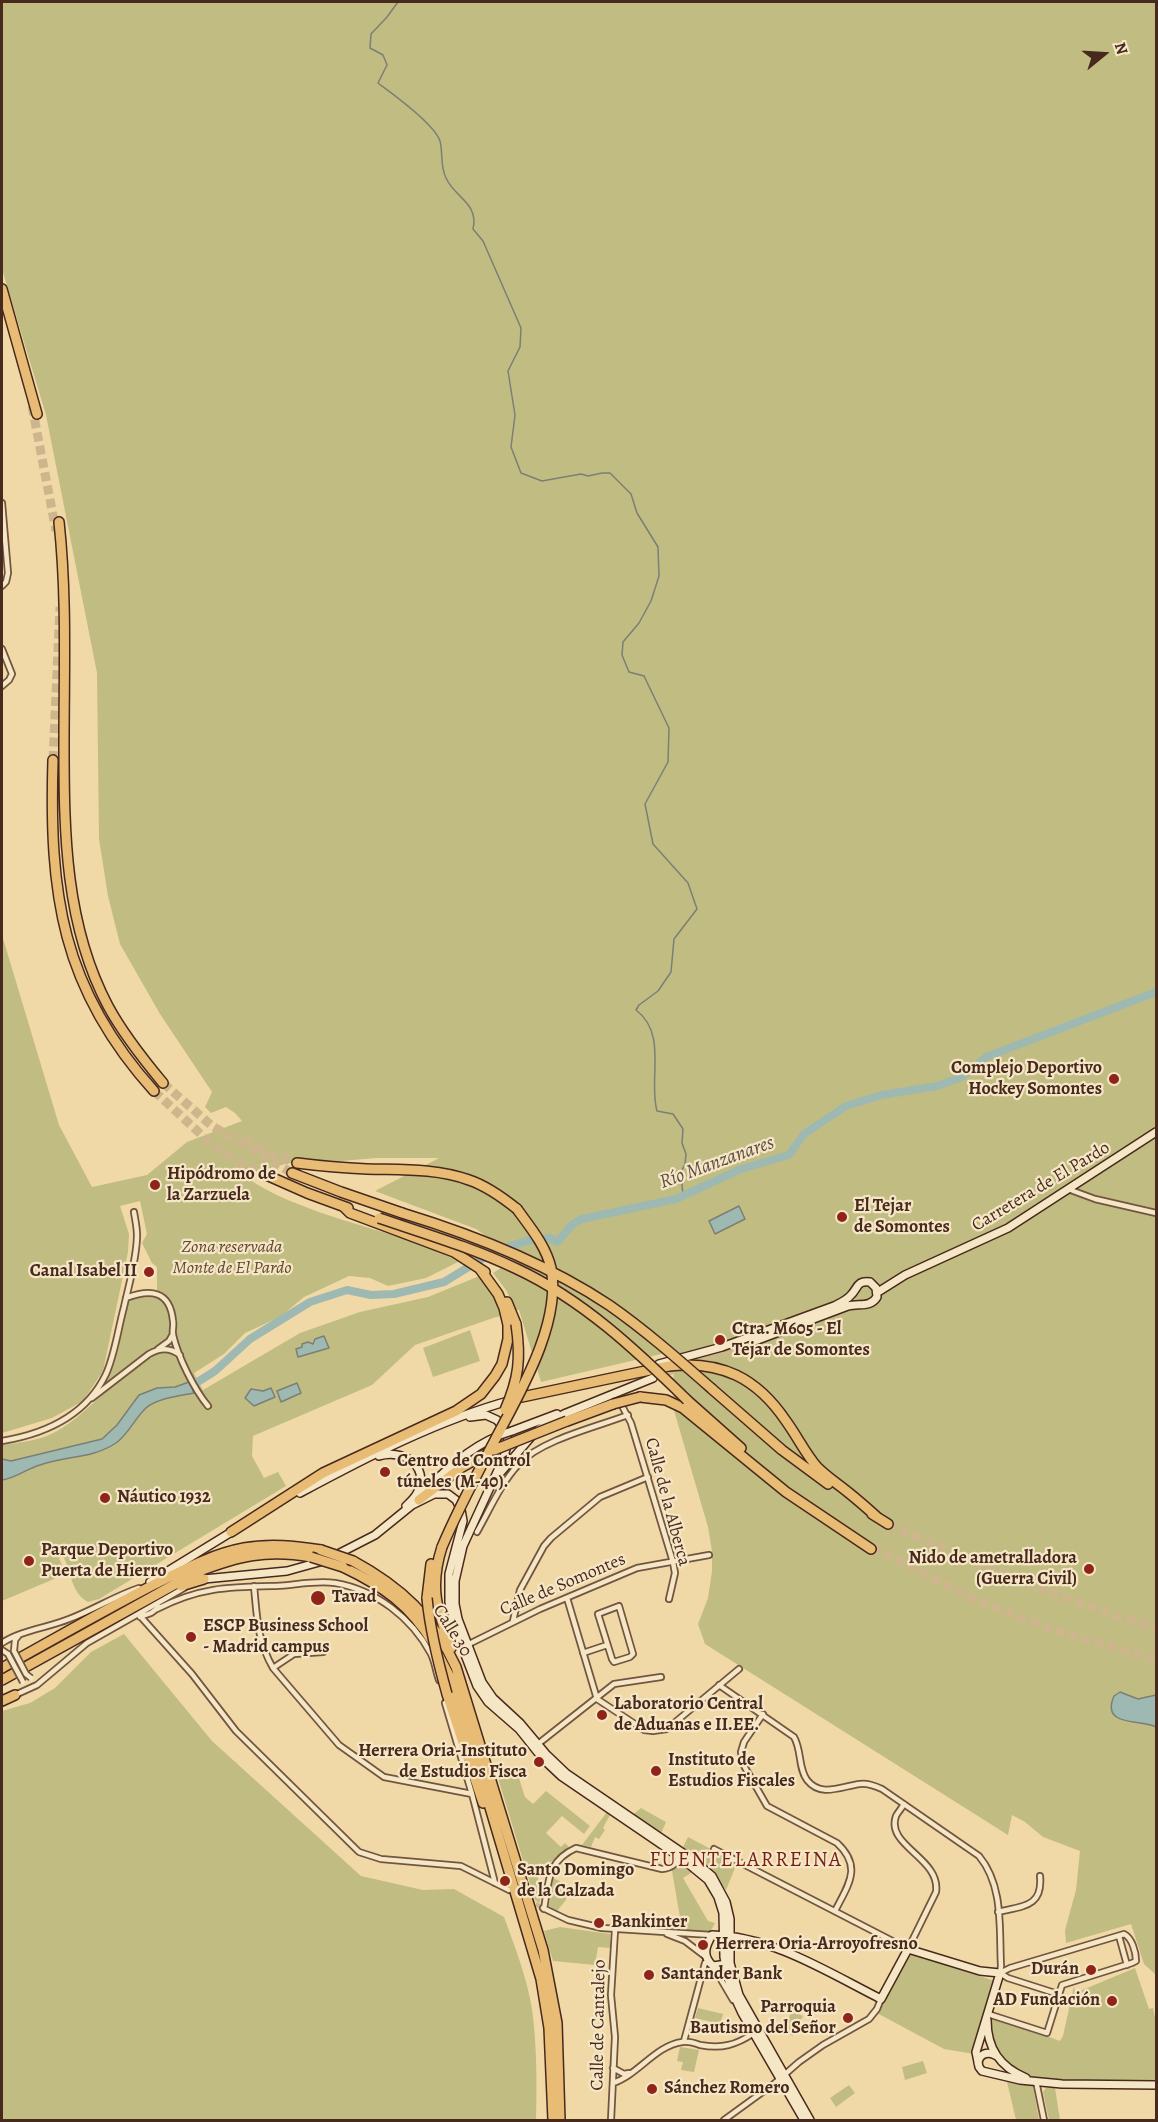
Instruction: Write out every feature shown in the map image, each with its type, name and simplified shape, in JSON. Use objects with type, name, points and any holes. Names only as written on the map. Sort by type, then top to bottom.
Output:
[{"type":"highway","points":[[2,289],[37,414]]},
{"type":"highway","points":[[59,522],[65,590],[64,786],[69,878],[82,939],[108,1005],[141,1056],[165,1082]]},
{"type":"highway","points":[[53,760],[54,867],[59,905],[68,942],[95,1010],[127,1059],[154,1091]]},
{"type":"highway","points":[[297,1163],[330,1167],[431,1171],[470,1180],[489,1189],[517,1209],[535,1233],[550,1268],[552,1282],[546,1328],[530,1373],[439,1546],[434,1584],[436,1602],[456,1667]]},
{"type":"highway","points":[[292,1173],[341,1192],[482,1239],[572,1283],[609,1305],[641,1329],[782,1450],[888,1524]]},
{"type":"highway","points":[[264,1174],[454,1252],[494,1281],[509,1306],[516,1324],[520,1358],[517,1375],[506,1408],[439,1546],[428,1581],[427,1598],[433,1641],[447,1694],[512,1892]]},
{"type":"highway","points":[[379,1221],[480,1252],[519,1270],[561,1294],[623,1340],[767,1471],[871,1548],[786,1492],[682,1408],[666,1400],[640,1397],[613,1404],[494,1450],[462,1467],[416,1503]]},
{"type":"highway","points":[[231,1532],[323,1473],[456,1411],[471,1402],[488,1386],[502,1364],[508,1339],[508,1325],[498,1294],[480,1269]]},
{"type":"highway","points":[[522,1397],[669,1366],[689,1364],[726,1370],[744,1378],[763,1392],[785,1419],[807,1454],[825,1475],[877,1517]]},
{"type":"highway","name":"Calle 30","points":[[2,1668],[126,1599],[227,1552],[280,1545],[321,1550],[353,1561],[377,1574],[404,1594],[439,1635],[456,1667],[543,1950],[557,2023],[560,2121]]},
{"type":"highway","name":"Calle 30","points":[[2,1680],[197,1572],[246,1556],[278,1553],[311,1557],[343,1567],[372,1581],[401,1602],[433,1643],[452,1681],[512,1892],[534,1952],[546,2005],[551,2059],[552,2121]]},
{"type":"highway","points":[[167,1590],[204,1579]]},
{"type":"highway","points":[[126,1599],[139,1588]]},
{"type":"highway","points":[[2,1701],[15,1695]]},
{"type":"street","points":[[2,503],[8,573],[6,582],[2,586]]},
{"type":"street","points":[[2,649],[12,671],[12,677],[2,686]]},
{"type":"street","name":"Carretera de El Pardo","points":[[873,1284],[905,1275],[993,1237],[1156,1132]]},
{"type":"street","points":[[1068,1189],[1095,1199],[1156,1213]]},
{"type":"street","points":[[85,1404],[105,1375],[112,1356],[126,1298],[137,1234],[134,1212]]},
{"type":"street","name":"Carretera de El Pardo","points":[[878,1292],[905,1275]]},
{"type":"street","points":[[2,1643],[24,1632],[70,1619],[139,1588],[287,1499],[406,1440],[465,1415],[522,1397],[722,1347],[834,1306],[854,1293],[861,1282],[870,1282],[878,1292],[872,1303],[859,1303],[755,1341]]},
{"type":"street","points":[[126,1298],[145,1292],[159,1295],[166,1300],[171,1308],[173,1334],[180,1355],[200,1396],[208,1406]]},
{"type":"street","points":[[854,1293],[859,1303]]},
{"type":"street","points":[[2,1441],[28,1436],[50,1428],[72,1415],[169,1341],[173,1334]]},
{"type":"street","points":[[158,1349],[170,1349],[180,1355]]},
{"type":"street","points":[[416,1503],[452,1465],[500,1435],[652,1378]]},
{"type":"street","points":[[628,1413],[628,1393],[634,1384]]},
{"type":"street","points":[[605,1396],[622,1402],[628,1413]]},
{"type":"street","points":[[479,1510],[506,1464],[525,1442],[545,1425],[588,1403]]},
{"type":"street","points":[[477,1532],[506,1480],[520,1463],[539,1448],[628,1413]]},
{"type":"street","name":"Calle de la Alberca","points":[[628,1413],[673,1562],[674,1579],[669,1599]]},
{"type":"street","points":[[406,1440],[475,1416],[486,1415],[501,1423],[506,1431],[507,1446],[460,1553],[455,1581],[456,1611],[482,1682],[488,1692],[520,1723],[553,1761],[574,1779],[707,1871],[719,1887],[730,1919],[727,1964],[730,1987],[738,2006]]},
{"type":"street","points":[[356,1464],[397,1453],[404,1455],[415,1466],[419,1472],[420,1484],[417,1494],[394,1519]]},
{"type":"street","points":[[513,1621],[520,1590],[551,1538],[600,1497],[648,1477]]},
{"type":"street","points":[[15,1695],[37,1685],[51,1675],[87,1643],[204,1579],[278,1572],[317,1563],[375,1535],[416,1503],[434,1494],[442,1493],[456,1500],[463,1515],[449,1574],[449,1602],[457,1634],[474,1680],[484,1697],[519,1729],[543,1759],[561,1776],[704,1875],[716,1892],[730,1938]]},
{"type":"street","name":"Calle de Somontes","points":[[467,1644],[513,1621],[637,1568],[709,1555]]},
{"type":"street","points":[[131,1619],[144,1616],[184,1596],[204,1590],[254,1586],[333,1583],[361,1589],[388,1605],[413,1627],[431,1655],[472,1794],[495,1883]]},
{"type":"street","points":[[254,1586],[259,1636],[273,1668],[339,1745],[384,1778],[472,1794]]},
{"type":"street","points":[[157,1609],[179,1591]]},
{"type":"street","points":[[567,1598],[597,1699],[644,1730],[667,1729],[740,1669]]},
{"type":"street","points":[[619,1606],[633,1655],[614,1662],[607,1645],[598,1614],[619,1606]]},
{"type":"street","points":[[144,1616],[236,1731],[275,1772],[359,1852],[381,1859],[461,1866],[512,1892]]},
{"type":"street","points":[[24,1632],[15,1640],[14,1651],[26,1674],[39,1680],[51,1675]]},
{"type":"street","points":[[583,1653],[607,1645]]},
{"type":"street","points":[[2,1650],[8,1654],[23,1682],[21,1689],[15,1695]]},
{"type":"street","points":[[273,1668],[294,1654],[323,1652]]},
{"type":"street","points":[[538,1744],[614,1684],[661,1677]]},
{"type":"street","points":[[719,1684],[794,1737],[800,1750],[803,1772],[811,1785],[825,1790],[867,1784],[882,1789],[979,1856],[993,1876],[996,1889],[1001,1966],[976,2052],[982,2071],[989,2074],[1065,2084],[1156,2085]]},
{"type":"street","points":[[763,1714],[744,1742],[741,1752],[743,1764],[766,1806],[837,1843],[846,1851],[851,1861],[852,1872],[850,1882],[835,1911]]},
{"type":"street","points":[[724,2120],[823,2045],[869,2019],[877,2009],[936,1892],[935,1875],[930,1867],[900,1839],[896,1832],[896,1816],[904,1804]]},
{"type":"street","points":[[680,1857],[675,1865],[662,1869],[576,1848],[561,1857],[551,1869],[542,1908],[576,1923],[615,1930],[701,1934],[730,1938],[789,1954],[881,1999]]},
{"type":"street","points":[[714,1849],[908,1949],[980,1971],[1000,1973],[1008,1978],[1059,1994]]},
{"type":"street","points":[[488,1879],[491,1871]]},
{"type":"street","points":[[998,1912],[1030,1904],[1036,1900],[1040,1895],[1040,1876]]},
{"type":"street","name":"Calle de Cantalejo","points":[[611,2121],[615,2037],[611,1995],[615,1930]]},
{"type":"street","points":[[662,1932],[685,1941],[709,1962],[810,2121]]},
{"type":"street","points":[[685,1941],[684,1937],[687,1934]]},
{"type":"street","points":[[695,1948],[696,1941],[701,1934]]},
{"type":"street","points":[[709,1962],[706,1945],[712,1935]]},
{"type":"street","points":[[988,2016],[1047,2033],[1062,1985],[1127,1965],[1136,1961],[1136,1957],[1128,1936],[1119,1936],[1010,1968],[1000,1973]]},
{"type":"street","points":[[1119,1936],[1127,1965]]},
{"type":"street","points":[[684,2041],[705,1963],[727,1964]]},
{"type":"street","points":[[727,1964],[742,2001],[804,2121]]},
{"type":"street","points":[[988,2016],[988,2035],[998,2068],[989,2074]]},
{"type":"street","points":[[613,2083],[672,2045],[684,2041],[712,2047],[730,2046],[754,2033]]},
{"type":"street","points":[[978,2063],[984,2054],[989,2053],[1011,2070],[1035,2081]]},
{"type":"street","points":[[613,2068],[624,2074],[632,2072]]},
{"type":"street","points":[[1035,2081],[1044,2121]]},
{"type":"green space","name":"Zona reservada Monte de El Pardo","points":[[2,2],[1156,2],[1156,1975],[1144,1964],[1131,1924],[1066,1943],[1065,1930],[1076,1890],[1080,1851],[1043,1837],[1025,1822],[1012,1815],[1008,1835],[705,1644],[698,1624],[708,1598],[712,1551],[708,1527],[673,1407],[674,1351],[541,1382],[519,1310],[516,1310],[506,1290],[493,1273],[515,1257],[476,1229],[375,1191],[439,1158],[376,1158],[330,1162],[305,1159],[243,1175],[279,1196],[431,1248],[458,1262],[426,1278],[388,1286],[370,1278],[349,1276],[304,1297],[280,1317],[245,1333],[224,1354],[194,1373],[203,1390],[300,1333],[360,1312],[428,1297],[477,1277],[483,1277],[492,1289],[504,1316],[415,1345],[372,1385],[253,1436],[252,1456],[264,1478],[278,1472],[286,1486],[99,1599],[88,1602],[82,1598],[72,1581],[63,1556],[59,1558],[64,1570],[61,1576],[2,1601],[2,1445],[25,1442],[56,1432],[80,1415],[110,1388],[105,1380],[119,1340],[129,1295],[145,1290],[160,1293],[157,1290],[157,1267],[152,1263],[142,1243],[147,1234],[140,1201],[120,1206],[129,1234],[128,1252],[103,1371],[83,1401],[52,1418],[2,1433],[2,935],[59,1125],[92,1187],[147,1175],[187,1142],[242,1121],[226,1107],[211,1113],[205,1107],[212,1092],[160,1014],[120,944],[108,896],[99,839],[97,673],[46,415],[2,269]]},
{"type":"green space","points":[[470,1330],[480,1361],[433,1377],[423,1348]]},
{"type":"green space","points":[[124,1634],[212,1741],[361,1876],[423,1890],[454,1889],[504,1917],[524,1974],[532,2009],[535,2037],[536,2120],[2,2120],[2,1711],[30,1703],[55,1688],[91,1652]]},
{"type":"green space","points":[[517,1772],[525,1797],[533,1804],[546,1791],[590,1826],[584,1834],[562,1816],[546,1833],[561,1847],[565,1843],[569,1847],[551,1862],[548,1868],[538,1872],[538,1887],[542,1894],[539,1903],[535,1900],[498,1778]]},
{"type":"green space","points":[[641,1808],[666,1822],[660,1836],[631,1816]]},
{"type":"green space","points":[[607,1812],[611,1813],[599,1839],[595,1837],[591,1847],[582,1845]]},
{"type":"green space","points":[[688,1837],[737,1863],[726,1890],[707,1867],[683,1847]]},
{"type":"green space","points":[[681,1860],[694,1871],[683,1878],[708,1921],[715,1923],[710,1932],[682,1929],[672,1871]]},
{"type":"green space","points":[[553,1878],[566,1887],[566,1900],[557,1911],[549,1906]]},
{"type":"green space","points":[[560,1927],[610,1934],[610,1948],[598,1947],[595,1965],[553,1961],[544,1931]]},
{"type":"green space","points":[[909,1953],[995,1981],[974,2054],[944,2049],[875,2012]]},
{"type":"green space","points":[[1135,1968],[1149,2009],[1153,2008],[1156,2022],[1156,2085],[1036,2081],[1013,2070],[995,2052],[988,2014],[1060,2041],[1074,1986],[1075,1993]]},
{"type":"green space","points":[[698,2008],[723,2014],[720,2024],[695,2018]]},
{"type":"green space","points":[[792,2011],[803,2016],[793,2036],[782,2031]]},
{"type":"green space","points":[[680,2047],[699,2050],[694,2072],[681,2070],[683,2062],[677,2061]]},
{"type":"green space","points":[[923,2061],[927,2073],[905,2080],[902,2067]]},
{"type":"green space","points":[[1007,2082],[1033,2086],[1039,2120],[1016,2120]]},
{"type":"green space","points":[[849,2085],[855,2093],[836,2107],[830,2098]]},
{"type":"green space","points":[[1046,2088],[1055,2088],[1060,2120],[1049,2120],[1043,2092]]},
{"type":"water","points":[[739,1206],[745,1219],[715,1234],[709,1221]]},
{"type":"water","points":[[324,1336],[329,1348],[298,1357],[296,1349],[302,1347],[302,1344],[308,1342],[313,1344],[315,1339]]},
{"type":"water","points":[[189,1382],[194,1393],[156,1402],[146,1408],[120,1440],[107,1448],[88,1455],[49,1462],[2,1480],[2,1459],[11,1461],[102,1439],[117,1425],[139,1395],[157,1388],[175,1387]]},
{"type":"water","points":[[297,1383],[301,1393],[281,1402],[277,1391]]},
{"type":"water","points":[[271,1388],[275,1397],[254,1406],[245,1398],[251,1389],[263,1391]]},
{"type":"water","points":[[1120,1692],[1138,1699],[1156,1695],[1156,1727],[1118,1718],[1111,1706],[1114,1696]]},
{"type":"waterway","points":[[398,2],[371,34],[370,48],[383,55],[387,65],[378,83],[413,110],[437,134],[446,178],[473,213],[473,229],[483,241],[521,328],[520,347],[508,371],[515,415],[511,447],[521,473],[542,481],[581,474],[588,476],[610,473],[631,494],[637,513],[658,547],[659,576],[651,601],[639,623],[623,642],[622,655],[629,672],[644,676],[669,728],[668,762],[645,804],[653,844],[688,883],[697,909],[674,939],[671,972],[658,991],[639,1005],[636,1010],[646,1020],[652,1031],[657,1111],[673,1114],[683,1129],[682,1143],[686,1154],[681,1172],[683,1196]]},
{"type":"waterway","name":"Río Manzanares","points":[[188,1388],[215,1371],[250,1339],[310,1302],[347,1290],[371,1295],[394,1294],[444,1282],[493,1252],[526,1241],[550,1238],[557,1242],[573,1224],[582,1219],[676,1199],[741,1169],[789,1155],[804,1134],[846,1106],[882,1095],[937,1086],[962,1077],[986,1057],[1156,992]]},
{"type":"tunnel","points":[[32,406],[56,531]]},
{"type":"tunnel","points":[[53,760],[60,607]]},
{"type":"tunnel","points":[[163,1083],[212,1126],[292,1173]]},
{"type":"tunnel","points":[[154,1091],[206,1139],[233,1159],[264,1174]]},
{"type":"tunnel","points":[[245,1139],[272,1154],[297,1163]]},
{"type":"tunnel","points":[[692,1364],[755,1341]]},
{"type":"tunnel","points":[[658,1376],[681,1367]]},
{"type":"tunnel","points":[[888,1524],[979,1564],[1071,1600],[1156,1629]]},
{"type":"tunnel","points":[[872,1546],[969,1597],[1053,1630],[1156,1659]]},
{"type":"tunnel","points":[[530,1901],[541,1907]]},
{"type":"place","name":"Complejo Deportivo Hockey Somontes","points":[[1114,1079]]},
{"type":"place","name":"Hipódromo de la Zarzuela","points":[[155,1185]]},
{"type":"place","name":"El Tejar de Somontes","points":[[842,1217]]},
{"type":"place","name":"Canal Isabel II","points":[[149,1272]]},
{"type":"place","name":"Ctra. M605 - El Tejar de Somontes","points":[[720,1340]]},
{"type":"place","name":"Centro de Control túneles (M-40).","points":[[385,1472]]},
{"type":"place","name":"Náutico 1932","points":[[105,1498]]},
{"type":"place","name":"Parque Deportivo Puerta de Hierro","points":[[29,1561]]},
{"type":"place","name":"Nido de ametralladora (Guerra Civil)","points":[[1089,1569]]},
{"type":"place","name":"Tavad","points":[[318,1598]]},
{"type":"place","name":"ESCP Business School - Madrid campus","points":[[191,1637]]},
{"type":"place","name":"Laboratorio Central de Aduanas e II.EE.","points":[[602,1715]]},
{"type":"place","name":"Herrera Oria-Instituto de Estudios Fisca","points":[[539,1762]]},
{"type":"place","name":"Instituto de Estudios Fiscales","points":[[656,1771]]},
{"type":"place","name":"Santo Domingo de la Calzada","points":[[505,1881]]},
{"type":"place","name":"Bankinter","points":[[599,1923]]},
{"type":"place","name":"Herrera Oria-Arroyofresno","points":[[703,1945]]},
{"type":"place","name":"Durán","points":[[1091,1970]]},
{"type":"place","name":"Santander Bank","points":[[649,1975]]},
{"type":"place","name":"AD Fundación","points":[[1112,2001]]},
{"type":"place","name":"Parroquia Bautismo del Señor","points":[[848,2018]]},
{"type":"place","name":"Sánchez Romero","points":[[652,2089]]},
{"type":"district","name":"FUENTELARREINA","points":[[746,1861]]}]
